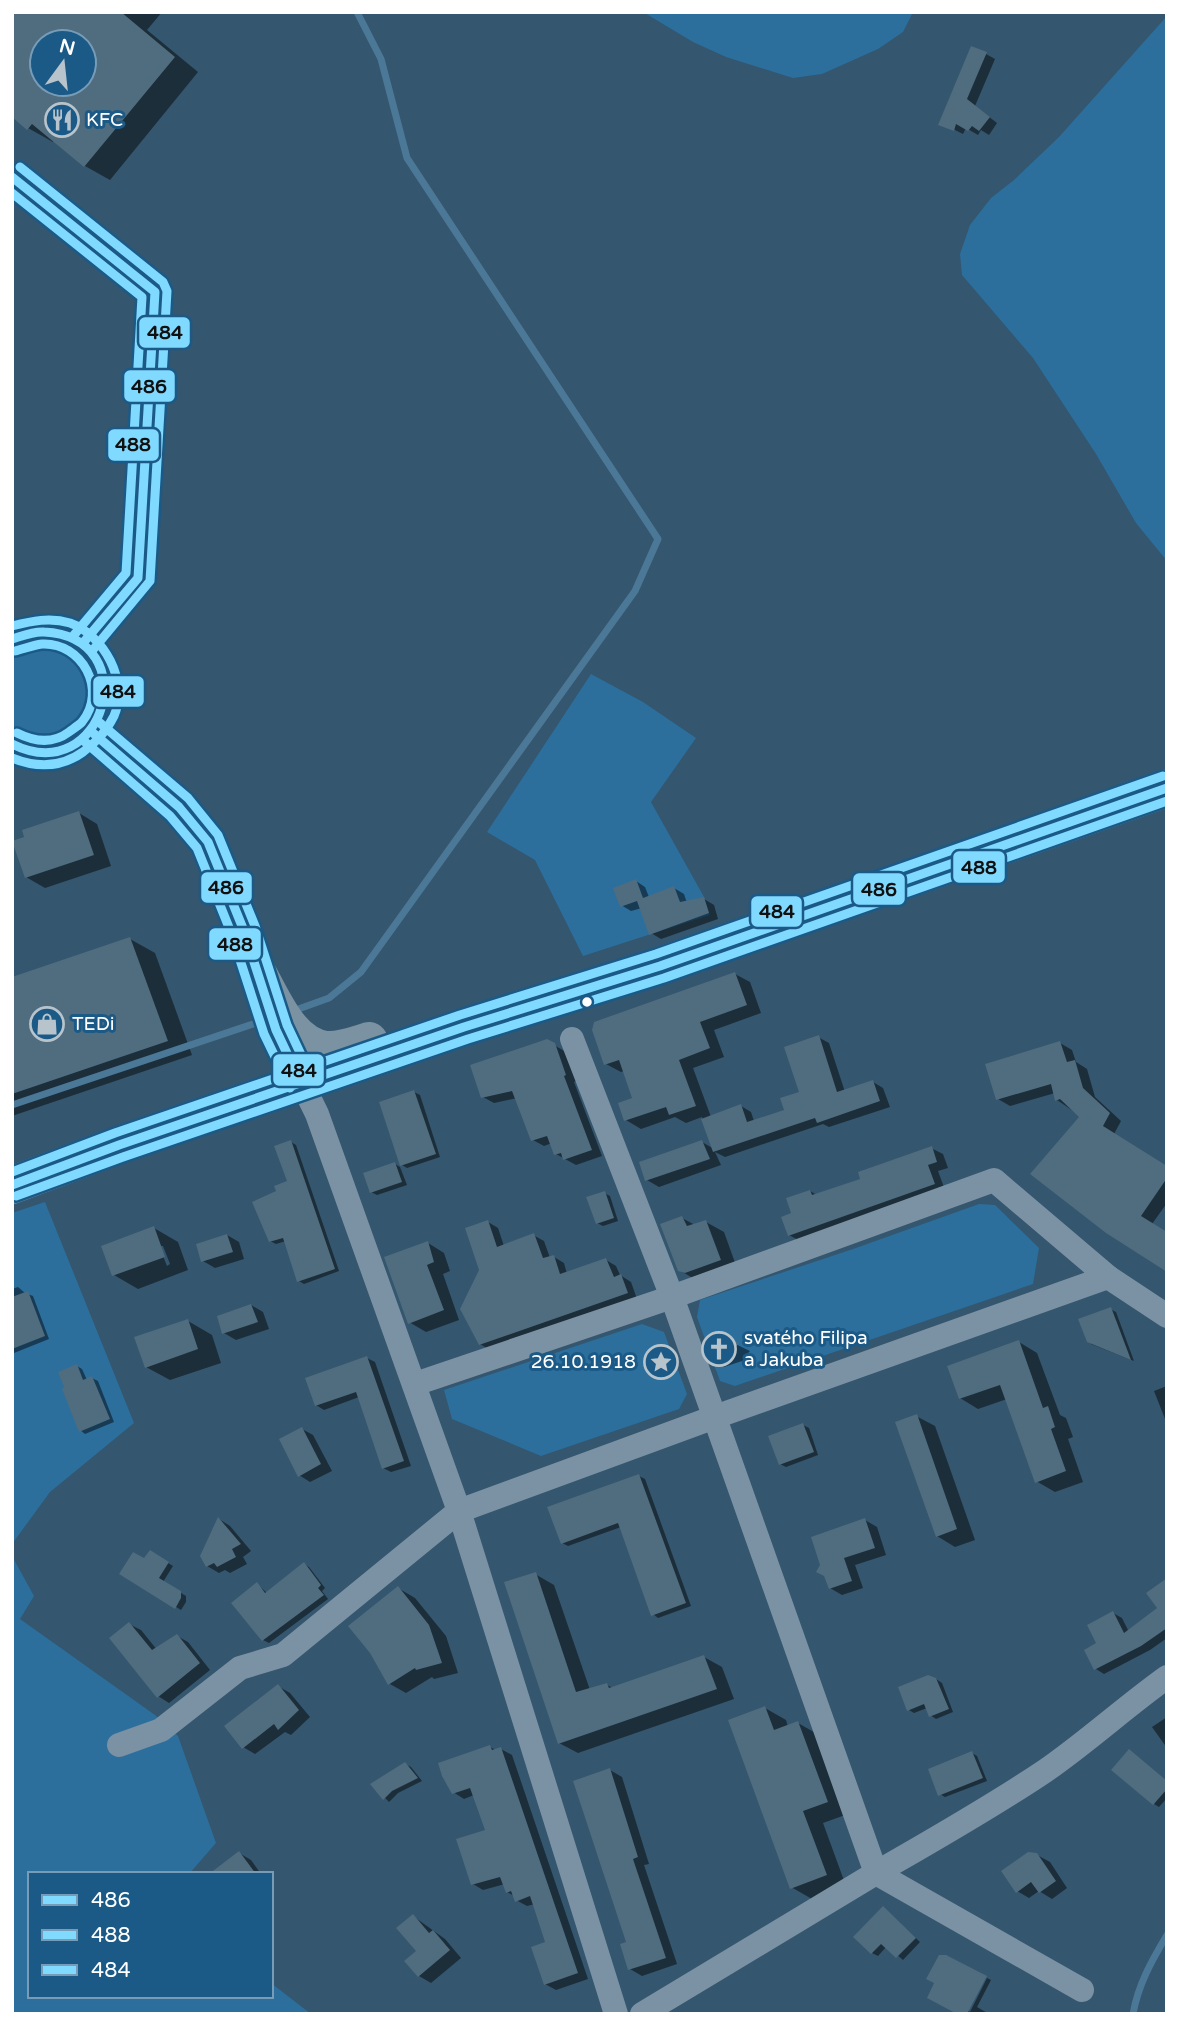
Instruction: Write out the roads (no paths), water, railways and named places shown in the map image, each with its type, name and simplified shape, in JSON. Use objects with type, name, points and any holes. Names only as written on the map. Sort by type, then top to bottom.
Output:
[{"type":"main road","points":[[12,1185],[119,1145],[464,1027],[660,966],[1167,788]]},
{"type":"main road","points":[[258,974],[287,1024],[299,1038],[327,1050],[345,1048],[418,1023],[484,1006],[572,994]]},
{"type":"street","points":[[276,1030],[317,1114],[459,1511],[616,2014]]},
{"type":"street","points":[[572,1040],[672,1297],[876,1873],[1082,1990]]},
{"type":"street","points":[[415,1384],[672,1297],[994,1180],[1108,1277],[1167,1316]]},
{"type":"street","points":[[119,1745],[162,1730],[240,1668],[283,1655],[459,1511],[1108,1277]]},
{"type":"street","points":[[642,2014],[1046,1770],[1167,1676]]},
{"type":"waterway","points":[[293,1011],[329,998],[361,972],[635,591],[658,539],[407,158],[381,59],[357,12]]},
{"type":"waterway","points":[[12,1105],[271,1018]]},
{"type":"waterway","points":[[1133,2014],[1142,1983],[1167,1935]]},
{"type":"place","name":"KFC","points":[[62,120]]},
{"type":"place","name":"TEDi","points":[[47,1024]]},
{"type":"place","name":"svatého Filipa a Jakuba","points":[[719,1349]]},
{"type":"place","name":"26.10.1918","points":[[661,1362]]}]
